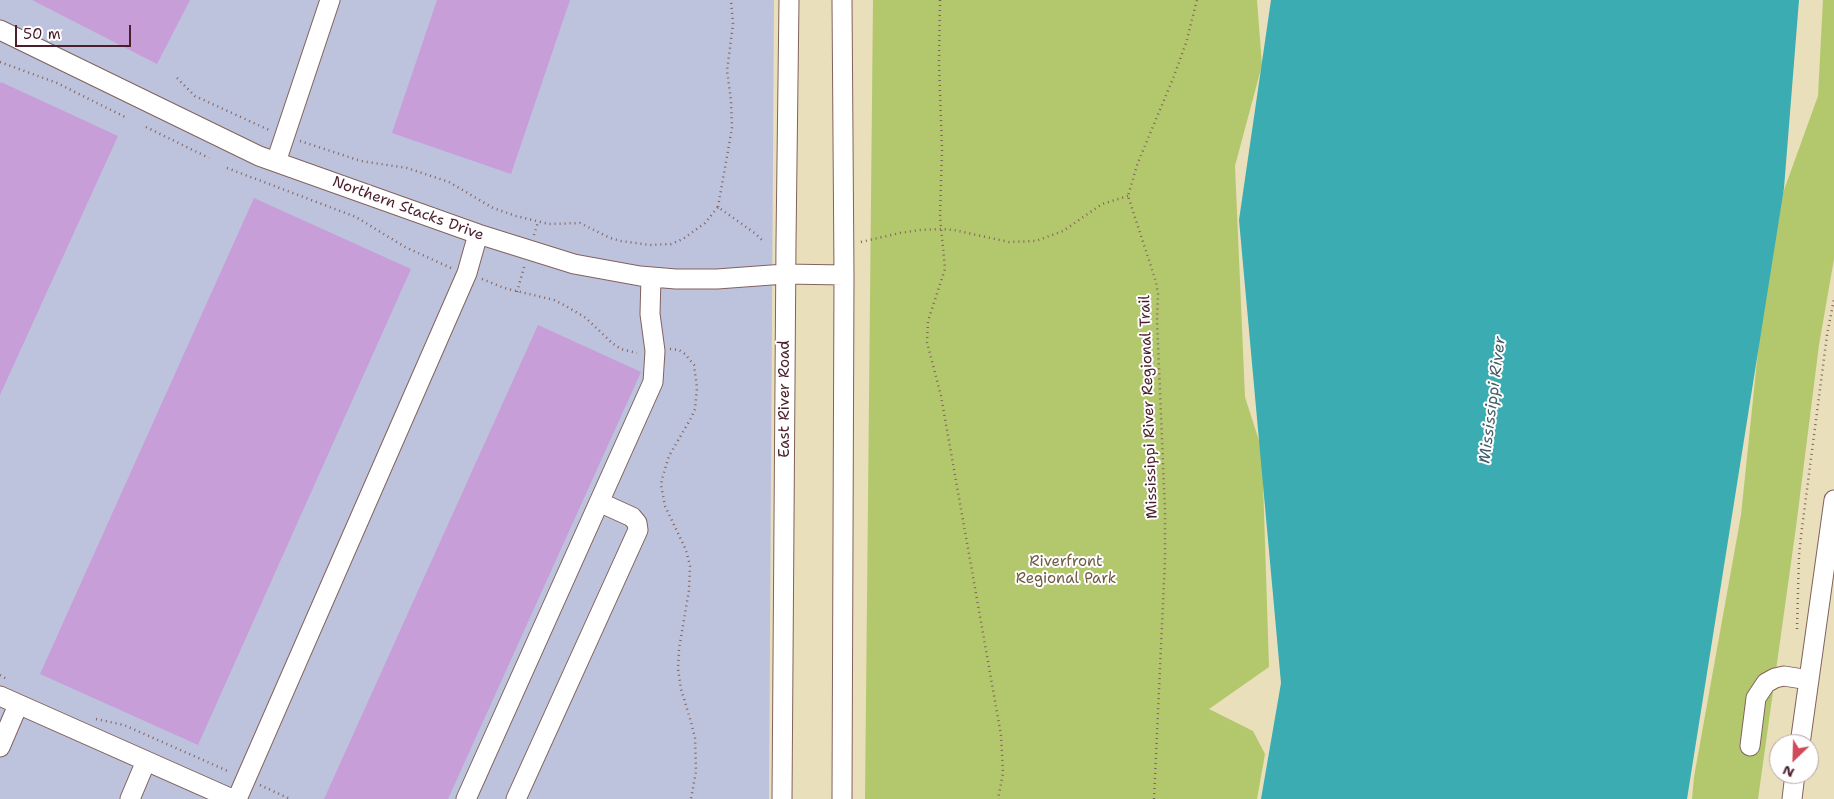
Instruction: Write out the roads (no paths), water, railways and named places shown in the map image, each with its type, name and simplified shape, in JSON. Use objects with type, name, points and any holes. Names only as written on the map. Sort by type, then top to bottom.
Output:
[{"type":"street","points":[[276,162],[330,0]]},
{"type":"street","name":"East River Road","points":[[782,799],[785,274],[789,0]]},
{"type":"street","points":[[842,0],[844,275],[842,799]]},
{"type":"street","name":"Northern Stacks Drive","points":[[0,30],[259,156],[478,234],[574,264],[652,277],[676,279],[717,279],[785,274],[844,275]]},
{"type":"street","points":[[237,799],[467,273],[478,234]]},
{"type":"street","points":[[466,799],[653,382],[655,351],[650,314],[652,277]]},
{"type":"street","points":[[1801,734],[1834,500]]},
{"type":"street","points":[[516,799],[638,530],[637,523],[632,517],[599,502]]},
{"type":"street","points":[[1750,746],[1756,698],[1766,683],[1784,676],[1809,680]]},
{"type":"street","points":[[5,688],[18,705],[232,799]]},
{"type":"street","points":[[0,747],[18,705]]},
{"type":"street","points":[[130,799],[146,761]]},
{"type":"street","points":[[1792,799],[1794,784]]},
{"type":"water","name":"Mississippi River","points":[[1271,0],[1799,0],[1784,188],[1687,799],[1261,799],[1281,683],[1239,220]]},
{"type":"park label","name":"Riverfront Regional Park","points":[[1066,570]]}]
